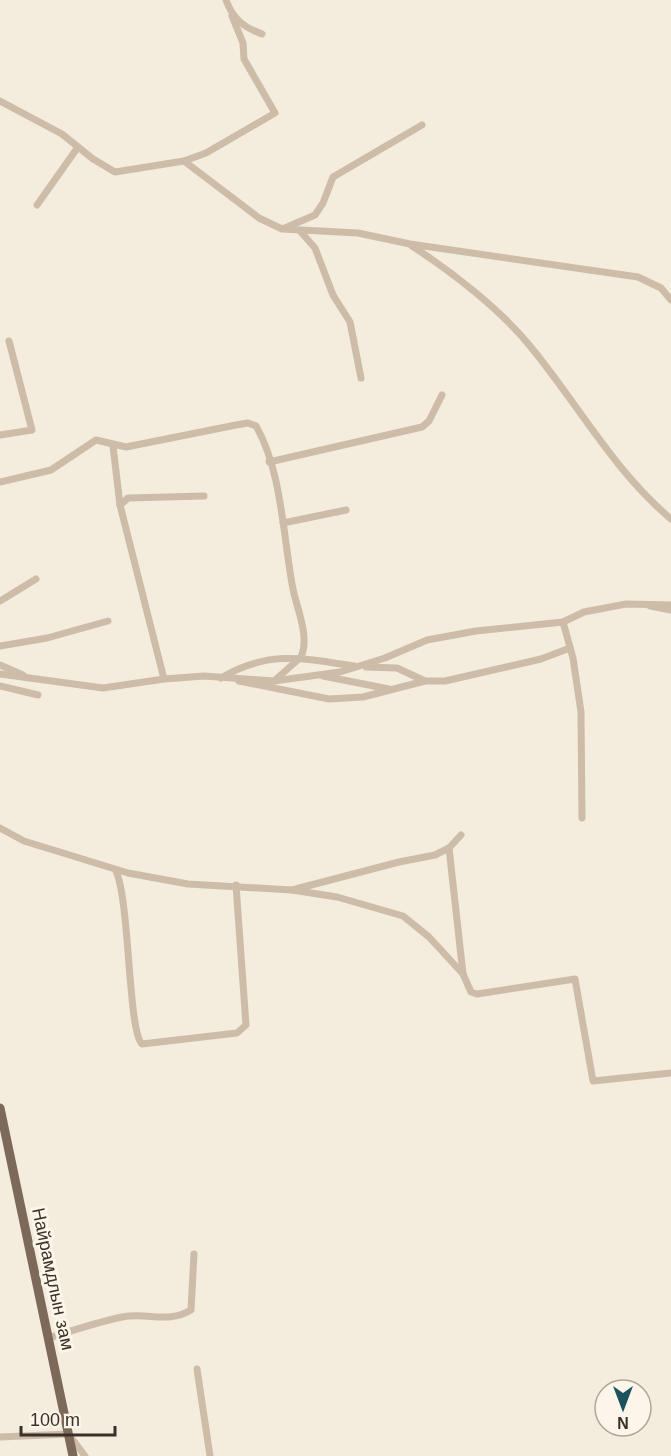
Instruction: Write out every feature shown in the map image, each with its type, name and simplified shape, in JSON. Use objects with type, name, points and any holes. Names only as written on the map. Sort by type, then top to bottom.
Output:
[{"type":"main road","name":"Найрамдлын зам","points":[[0,1108],[73,1456]]},
{"type":"street","points":[[0,101],[62,134],[115,172],[184,161],[206,153],[275,113],[244,58],[243,43],[226,0]]},
{"type":"street","points":[[232,16],[247,28],[262,34]]},
{"type":"street","points":[[282,229],[315,214],[323,203],[333,177],[422,125]]},
{"type":"street","points":[[37,205],[78,147]]},
{"type":"street","points":[[184,161],[259,218],[282,229],[358,233],[410,244],[638,278],[661,288],[671,300]]},
{"type":"street","points":[[300,231],[315,248],[333,295],[350,322],[361,378]]},
{"type":"street","points":[[410,244],[456,275],[530,345],[605,450],[638,490],[671,519]]},
{"type":"street","points":[[0,435],[33,430],[9,341]]},
{"type":"street","points":[[269,462],[422,427],[429,421],[442,395]]},
{"type":"street","points":[[0,482],[51,470],[96,440],[113,446],[126,447],[168,441],[248,423],[256,426],[265,441],[278,490],[302,625],[301,657],[274,681]]},
{"type":"street","points":[[113,446],[120,505],[164,679]]},
{"type":"street","points":[[120,505],[128,498],[204,496]]},
{"type":"street","points":[[283,522],[346,510]]},
{"type":"street","points":[[0,601],[36,579]]},
{"type":"street","points":[[0,675],[103,688],[204,676],[274,681],[359,667],[427,640],[476,630],[563,622],[584,612],[633,603],[671,605]]},
{"type":"street","points":[[633,603],[671,610]]},
{"type":"street","points":[[0,646],[47,638],[108,621]]},
{"type":"street","points":[[563,622],[581,712],[582,818]]},
{"type":"street","points":[[234,679],[244,684],[329,699],[363,697],[425,681],[445,681],[514,663],[541,659],[570,648]]},
{"type":"street","points":[[221,678],[243,665],[266,659],[301,657],[359,667],[397,668],[425,681]]},
{"type":"street","points":[[0,665],[28,677]]},
{"type":"street","points":[[318,675],[392,689]]},
{"type":"street","points":[[0,686],[38,695]]},
{"type":"street","points":[[0,828],[24,841],[116,871],[188,884],[236,885],[338,897],[403,916],[429,937],[463,974]]},
{"type":"street","points":[[292,890],[435,855],[449,848],[461,835]]},
{"type":"street","points":[[449,848],[463,974],[471,992],[477,994],[575,979],[593,1081],[671,1072]]},
{"type":"street","points":[[116,871],[124,894],[131,986],[138,1036],[142,1044],[237,1033],[246,1025],[236,885]]},
{"type":"street","points":[[48,1338],[123,1317],[149,1315],[175,1318],[191,1310],[194,1254]]},
{"type":"street","points":[[197,1369],[210,1456]]},
{"type":"street","points":[[0,1437],[69,1437],[85,1456]]}]
